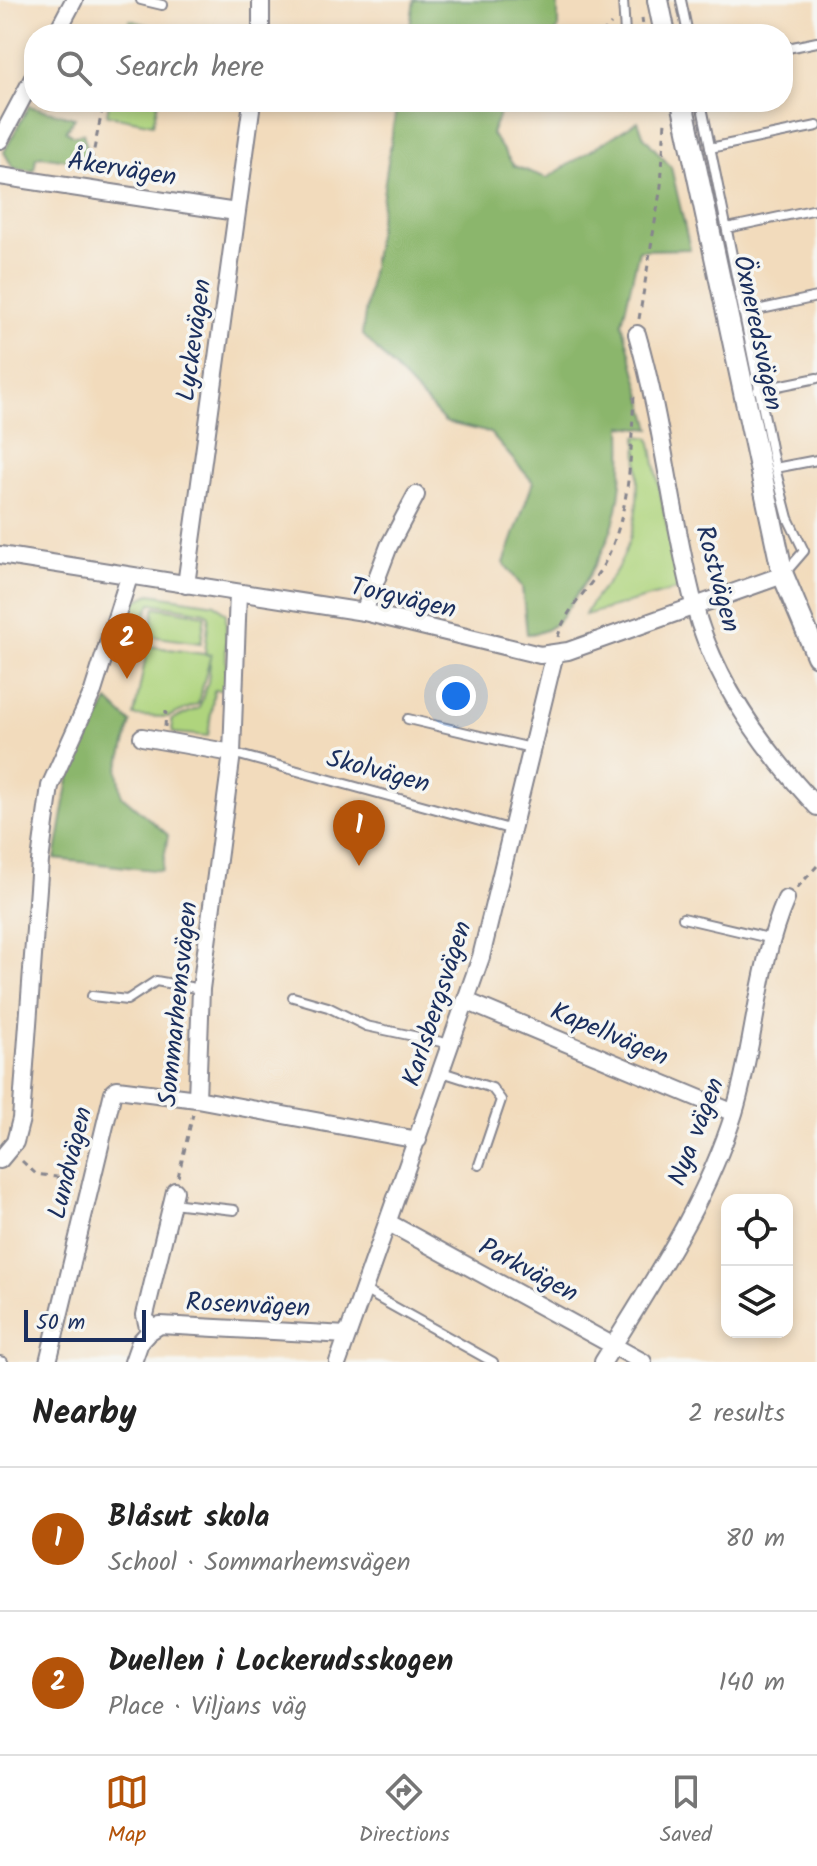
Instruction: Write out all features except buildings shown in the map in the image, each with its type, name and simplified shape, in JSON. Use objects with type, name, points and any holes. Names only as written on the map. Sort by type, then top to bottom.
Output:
[{"type":"street","points":[[61,24],[74,0]]},
{"type":"street","points":[[261,0],[261,24]]},
{"type":"street","points":[[658,0],[663,24]]},
{"type":"street","points":[[0,140],[24,95]]},
{"type":"street","name":"Lyckevägen","points":[[186,585],[251,112]]},
{"type":"street","name":"Öxneredsvägen","points":[[684,112],[783,575],[817,656]]},
{"type":"street","name":"Åkervägen","points":[[0,176],[236,212]]},
{"type":"street","name":"Rostvägen","points":[[637,334],[694,607],[714,657],[747,718],[817,807]]},
{"type":"street","points":[[364,612],[389,546],[416,495]]},
{"type":"street","name":"Torgvägen","points":[[0,555],[364,612],[525,654],[555,653],[783,575]]},
{"type":"street","points":[[5,1155],[21,1119],[40,861],[50,786],[93,691],[129,577]]},
{"type":"street","name":"Sommarhemsvägen","points":[[197,1099],[201,989],[232,753],[238,593]]},
{"type":"street","name":"Karlsbergsvägen","points":[[338,1362],[466,1001],[514,830],[555,653]]},
{"type":"street","points":[[142,737],[232,753]]},
{"type":"street","name":"Nya vägen","points":[[603,1362],[700,1197],[734,1113],[786,899]]},
{"type":"street","name":"Kapellvägen","points":[[466,1001],[734,1113]]},
{"type":"street","name":"Lundvägen","points":[[48,1362],[91,1182],[117,1089],[197,1099],[418,1140]]},
{"type":"street","points":[[133,1362],[140,1342],[149,1332],[145,1315],[173,1197]]},
{"type":"street","name":"Parkvägen","points":[[389,1223],[643,1362]]},
{"type":"street","name":"Rosenvägen","points":[[149,1332],[160,1325],[347,1335]]},
{"type":"lane","points":[[141,0],[162,5]]},
{"type":"lane","points":[[623,0],[624,24]]},
{"type":"lane","points":[[681,0],[686,24]]},
{"type":"lane","points":[[793,47],[817,42]]},
{"type":"lane","points":[[703,112],[775,468],[788,518],[804,551],[783,575]]},
{"type":"lane","points":[[710,148],[817,126]]},
{"type":"lane","points":[[727,228],[817,209]]},
{"type":"lane","points":[[743,313],[817,297]]},
{"type":"lane","points":[[758,390],[817,378]]},
{"type":"lane","points":[[775,468],[817,460]]},
{"type":"lane","points":[[408,719],[533,749]]},
{"type":"lane","name":"Skolvägen","points":[[232,753],[514,830]]},
{"type":"lane","points":[[683,918],[774,939]]},
{"type":"lane","points":[[92,996],[127,1000],[151,981],[201,989]]},
{"type":"lane","points":[[293,997],[328,1007],[366,1026],[451,1044]]},
{"type":"lane","points":[[442,1072],[492,1088],[499,1094],[499,1113],[479,1165]]},
{"type":"lane","points":[[173,1197],[234,1210]]},
{"type":"lane","points":[[363,1290],[379,1295],[493,1362]]},
{"type":"path","points":[[85,189],[102,112]]},
{"type":"path","points":[[637,334],[661,186],[665,121],[668,119]]},
{"type":"path","points":[[555,653],[559,631],[605,563],[618,528],[628,480],[634,391]]},
{"type":"path","points":[[786,899],[817,866]]},
{"type":"path","name":"Sommarhemsvägen","points":[[173,1197],[197,1099]]},
{"type":"path","points":[[5,1155],[36,1174],[91,1182]]},
{"type":"green space","points":[[414,0],[558,0],[558,24],[410,24]]},
{"type":"green space","points":[[26,112],[52,112],[75,118],[66,131],[75,136],[83,133],[88,151],[72,159],[41,156],[36,158],[34,171],[13,168],[4,152]]},
{"type":"green space","points":[[107,112],[156,112],[153,124],[107,115]]},
{"type":"green space","points":[[395,112],[500,112],[491,133],[514,166],[547,178],[638,121],[644,137],[671,167],[690,249],[639,250],[622,323],[651,429],[622,426],[621,484],[612,528],[592,570],[561,618],[550,628],[527,634],[522,587],[504,563],[533,482],[490,433],[445,422],[362,334]]},
{"type":"green space","points":[[637,436],[650,438],[679,589],[585,615],[617,569],[631,537],[638,488]]},
{"type":"green space","points":[[150,594],[215,604],[226,614],[226,690],[214,690],[208,736],[173,733],[171,720],[199,708],[208,682],[211,654],[198,704],[168,717],[134,716],[148,646],[210,655],[205,653],[209,616],[205,612],[151,603],[146,613],[144,635],[135,637],[126,630],[136,601]]},
{"type":"green space","points":[[155,607],[205,615],[201,643],[150,636]]},
{"type":"green space","points":[[108,701],[131,723],[118,770],[122,796],[168,835],[162,871],[55,859],[70,773]]},
{"type":"place","name":"Duellen i Lockerudsskogen","points":[[127,679]]},
{"type":"place","name":"Blåsut skola","points":[[359,866]]}]
